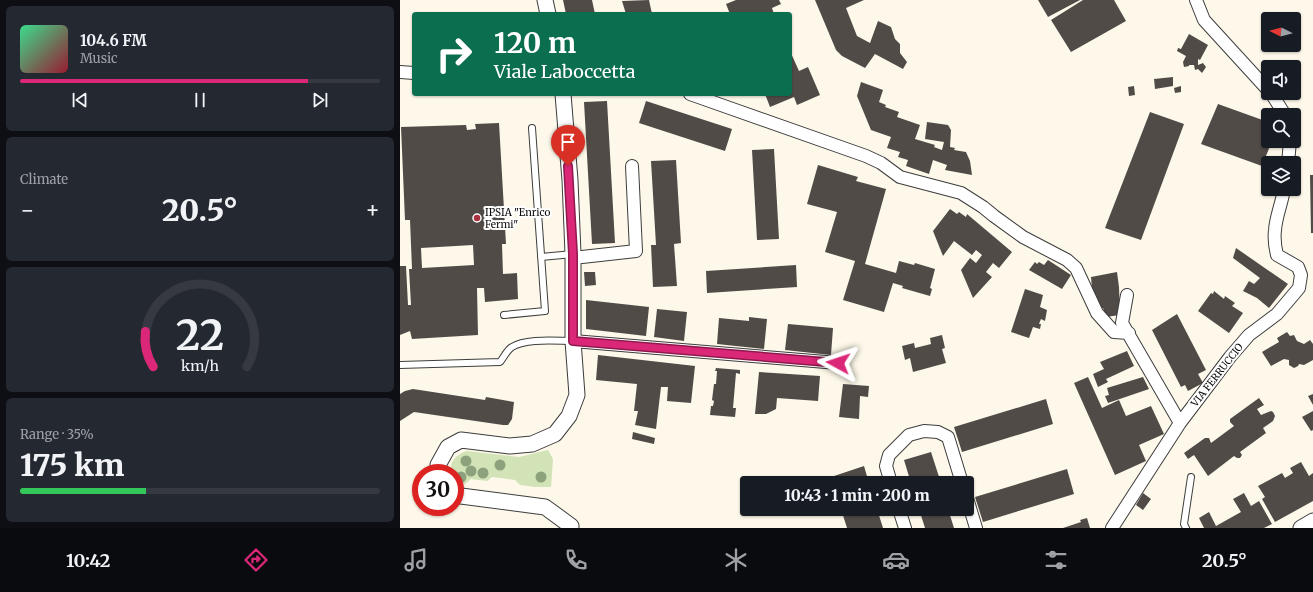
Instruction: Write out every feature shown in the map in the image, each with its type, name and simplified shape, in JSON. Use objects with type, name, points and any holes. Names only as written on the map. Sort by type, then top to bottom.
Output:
[{"type":"street","points":[[544,0],[547,12]]},
{"type":"street","points":[[1196,0],[1204,20],[1261,82]]},
{"type":"street","points":[[400,72],[412,73]]},
{"type":"street","points":[[439,464],[448,447],[461,440],[510,446],[532,444],[554,434],[569,416],[577,395],[573,341],[573,256],[570,180],[563,96]]},
{"type":"street","points":[[696,96],[866,156],[881,163],[900,177],[961,193],[983,207],[1023,238],[1068,260],[1076,268],[1096,313],[1114,332],[1129,333]]},
{"type":"street","points":[[573,256],[636,251],[632,166]]},
{"type":"street","name":"VIA FERRUCCIO","points":[[1112,528],[1180,423],[1230,357],[1249,335],[1277,314],[1299,288],[1301,274],[1298,268],[1277,255],[1275,247],[1274,230],[1283,196]]},
{"type":"street","points":[[1127,295],[1122,323],[1180,423]]},
{"type":"street","points":[[573,341],[838,363]]},
{"type":"street","points":[[889,476],[886,466],[889,455],[909,435],[924,432],[938,432],[948,437],[960,476]]},
{"type":"street","points":[[464,496],[544,507],[571,526],[571,528]]},
{"type":"street","points":[[901,516],[905,528]]},
{"type":"street","points":[[972,516],[976,528]]},
{"type":"street","points":[[1301,528],[1313,522]]},
{"type":"lane","points":[[504,315],[544,311],[532,128]]},
{"type":"lane","points":[[541,257],[573,256]]},
{"type":"lane","points":[[400,365],[500,362],[511,348],[519,343],[535,341],[573,341]]},
{"type":"lane","points":[[1186,528],[1184,524],[1191,477]]},
{"type":"green space","points":[[548,450],[553,459],[551,487],[520,485],[515,480],[492,477],[487,481],[471,479],[465,484],[464,464],[451,464],[457,456],[467,451],[519,457]]},
{"type":"building","points":[[563,0],[592,0],[595,12],[566,12]]},
{"type":"building","points":[[649,0],[652,12],[625,12],[622,1]]},
{"type":"building","points":[[736,0],[779,0],[781,4],[772,8],[773,12],[729,12],[726,4]]},
{"type":"building","points":[[815,0],[864,0],[846,8],[857,36],[870,43],[878,21],[891,27],[895,39],[900,44],[900,53],[907,62],[903,69],[875,54],[865,68],[842,56],[836,50]]},
{"type":"building","points":[[1038,0],[1080,0],[1048,17]]},
{"type":"building","points":[[1083,0],[1114,0],[1126,21],[1071,52],[1051,20]]},
{"type":"building","points":[[1189,34],[1208,45],[1200,60],[1198,59],[1198,65],[1203,63],[1206,67],[1202,73],[1198,69],[1195,70],[1194,65],[1184,67],[1183,62],[1186,56],[1177,51],[1178,48],[1181,49]]},
{"type":"building","points":[[792,55],[799,71],[808,67],[820,95],[797,105],[794,97],[770,107],[766,96],[792,96]]},
{"type":"building","points":[[1173,77],[1173,86],[1155,89],[1154,79]]},
{"type":"building","points":[[861,82],[883,90],[879,102],[886,105],[885,107],[899,112],[897,117],[920,125],[915,139],[935,145],[934,147],[942,150],[944,142],[925,139],[927,122],[948,125],[951,130],[950,147],[955,148],[954,150],[966,152],[970,161],[972,175],[945,170],[947,165],[933,160],[929,174],[906,166],[908,160],[898,157],[900,152],[887,148],[891,137],[871,130],[857,96]]},
{"type":"building","points":[[1134,86],[1135,95],[1129,96],[1128,87]]},
{"type":"building","points":[[1181,86],[1181,92],[1175,93],[1174,88]]},
{"type":"building","points":[[607,101],[615,243],[592,244],[584,102]]},
{"type":"building","points":[[646,101],[732,129],[725,151],[639,123]]},
{"type":"building","points":[[1218,104],[1261,119],[1261,148],[1269,148],[1266,156],[1261,156],[1261,166],[1201,144]]},
{"type":"building","points":[[1150,112],[1184,124],[1141,240],[1105,228]]},
{"type":"building","points":[[499,123],[506,244],[502,244],[503,274],[517,273],[518,299],[485,302],[484,288],[477,288],[478,335],[412,339],[410,331],[400,335],[400,266],[406,266],[408,305],[411,305],[409,269],[412,269],[410,220],[405,220],[401,127],[466,125],[467,130],[476,129],[475,124]],"holes":[[[473,245],[474,265],[422,268],[421,248]]]},
{"type":"building","points":[[774,149],[779,239],[757,240],[752,150]]},
{"type":"building","points":[[676,160],[681,243],[674,244],[677,286],[653,287],[651,245],[656,245],[651,161]]},
{"type":"building","points":[[818,165],[858,177],[856,181],[886,189],[865,264],[896,273],[899,261],[914,265],[915,263],[935,269],[930,288],[932,289],[930,296],[902,288],[903,286],[893,283],[884,312],[843,300],[855,261],[825,252],[837,212],[807,204]]},
{"type":"building","points":[[1310,175],[1313,175],[1313,233],[1311,233]]},
{"type":"building","points":[[950,209],[957,214],[959,212],[966,217],[967,214],[1012,252],[999,268],[993,263],[986,272],[992,277],[973,298],[961,270],[970,258],[976,263],[982,255],[976,250],[972,255],[954,241],[943,256],[933,231]]},
{"type":"building","points":[[1236,248],[1288,284],[1269,308],[1257,298],[1243,291],[1249,281],[1254,284],[1260,278],[1233,258]]},
{"type":"building","points":[[1048,260],[1071,275],[1062,289],[1029,270],[1035,262],[1037,264],[1039,262],[1044,265]]},
{"type":"building","points":[[796,265],[797,287],[707,293],[706,271]]},
{"type":"building","points":[[584,272],[595,272],[596,285],[585,286]]},
{"type":"building","points":[[1117,272],[1120,315],[1106,317],[1103,308],[1097,309],[1093,299],[1091,277]]},
{"type":"building","points":[[1025,289],[1043,295],[1040,307],[1047,310],[1045,321],[1041,319],[1039,324],[1041,324],[1040,329],[1033,327],[1029,338],[1011,332]]},
{"type":"building","points":[[1214,291],[1224,299],[1225,296],[1235,303],[1232,306],[1243,313],[1229,333],[1198,311]]},
{"type":"building","points":[[586,300],[649,307],[646,336],[586,329]]},
{"type":"building","points":[[657,309],[687,312],[684,341],[654,337]]},
{"type":"building","points":[[1177,314],[1206,370],[1198,374],[1203,383],[1188,391],[1185,385],[1181,387],[1152,330]]},
{"type":"building","points":[[749,317],[767,319],[764,349],[717,344],[719,318],[749,321]]},
{"type":"building","points":[[788,324],[833,328],[831,355],[785,350]]},
{"type":"building","points":[[1287,332],[1290,336],[1294,335],[1297,341],[1304,344],[1310,340],[1313,344],[1313,360],[1304,365],[1299,364],[1294,368],[1289,365],[1289,360],[1284,359],[1271,366],[1262,352],[1279,342],[1277,338]]},
{"type":"building","points":[[942,335],[945,348],[942,349],[946,363],[913,372],[910,358],[905,360],[902,346],[914,343],[915,348],[931,344],[930,338]]},
{"type":"building","points":[[1127,351],[1134,366],[1106,379],[1108,382],[1098,387],[1093,374],[1104,369],[1100,362]]},
{"type":"building","points":[[598,355],[695,366],[691,403],[667,401],[668,387],[661,387],[656,429],[635,425],[638,411],[634,411],[637,384],[596,380]]},
{"type":"building","points":[[716,368],[740,370],[740,374],[736,373],[733,408],[736,408],[735,417],[710,415],[711,406],[713,406],[714,401],[712,400],[714,384],[716,384]]},
{"type":"building","points":[[759,372],[820,376],[818,401],[777,398],[776,409],[766,414],[755,414]]},
{"type":"building","points":[[1088,377],[1102,408],[1119,400],[1126,416],[1151,406],[1164,434],[1139,445],[1146,461],[1115,475],[1074,383]]},
{"type":"building","points":[[1143,377],[1149,389],[1108,403],[1105,396],[1109,395],[1107,388]]},
{"type":"building","points":[[843,384],[869,386],[868,397],[860,396],[859,419],[839,417]]},
{"type":"building","points":[[413,389],[485,400],[486,397],[514,402],[512,419],[508,425],[503,425],[414,412],[400,421],[400,394]]},
{"type":"building","points":[[1313,394],[1313,405],[1308,396]]},
{"type":"building","points":[[1259,398],[1264,405],[1257,409],[1261,415],[1271,411],[1275,416],[1273,421],[1263,428],[1266,433],[1240,452],[1242,455],[1240,458],[1234,456],[1208,476],[1194,455],[1188,459],[1184,453],[1205,438],[1209,438],[1211,443],[1234,426],[1230,422],[1230,419]]},
{"type":"building","points":[[1046,399],[1053,424],[962,452],[954,427]]},
{"type":"building","points":[[1313,411],[1313,430],[1311,431],[1302,417]]},
{"type":"building","points":[[633,432],[655,438],[654,444],[632,439]]},
{"type":"building","points":[[931,452],[939,476],[909,476],[904,460]]},
{"type":"building","points":[[1301,462],[1309,476],[1313,473],[1313,501],[1275,522],[1262,499],[1265,497],[1258,486],[1282,473],[1285,478],[1293,473],[1290,468]]},
{"type":"building","points":[[864,466],[867,476],[834,476]]},
{"type":"building","points":[[1067,469],[1074,494],[983,522],[975,497]]},
{"type":"building","points":[[1143,493],[1151,499],[1143,510],[1136,505]]},
{"type":"building","points":[[1244,493],[1251,506],[1259,501],[1272,524],[1264,528],[1204,528],[1199,518],[1209,512],[1216,526],[1241,512],[1233,499]]},
{"type":"building","points":[[843,516],[879,516],[883,528],[847,528]]},
{"type":"building","points":[[921,516],[950,516],[954,528],[925,528]]},
{"type":"building","points":[[1087,518],[1090,528],[1063,528],[1081,522],[1080,520]]},
{"type":"place","name":"IPSIA \"Enrico Fermi\"","points":[[477,218]]},
{"type":"route","points":[[568,166],[570,180],[573,254],[573,341],[838,363]]}]
